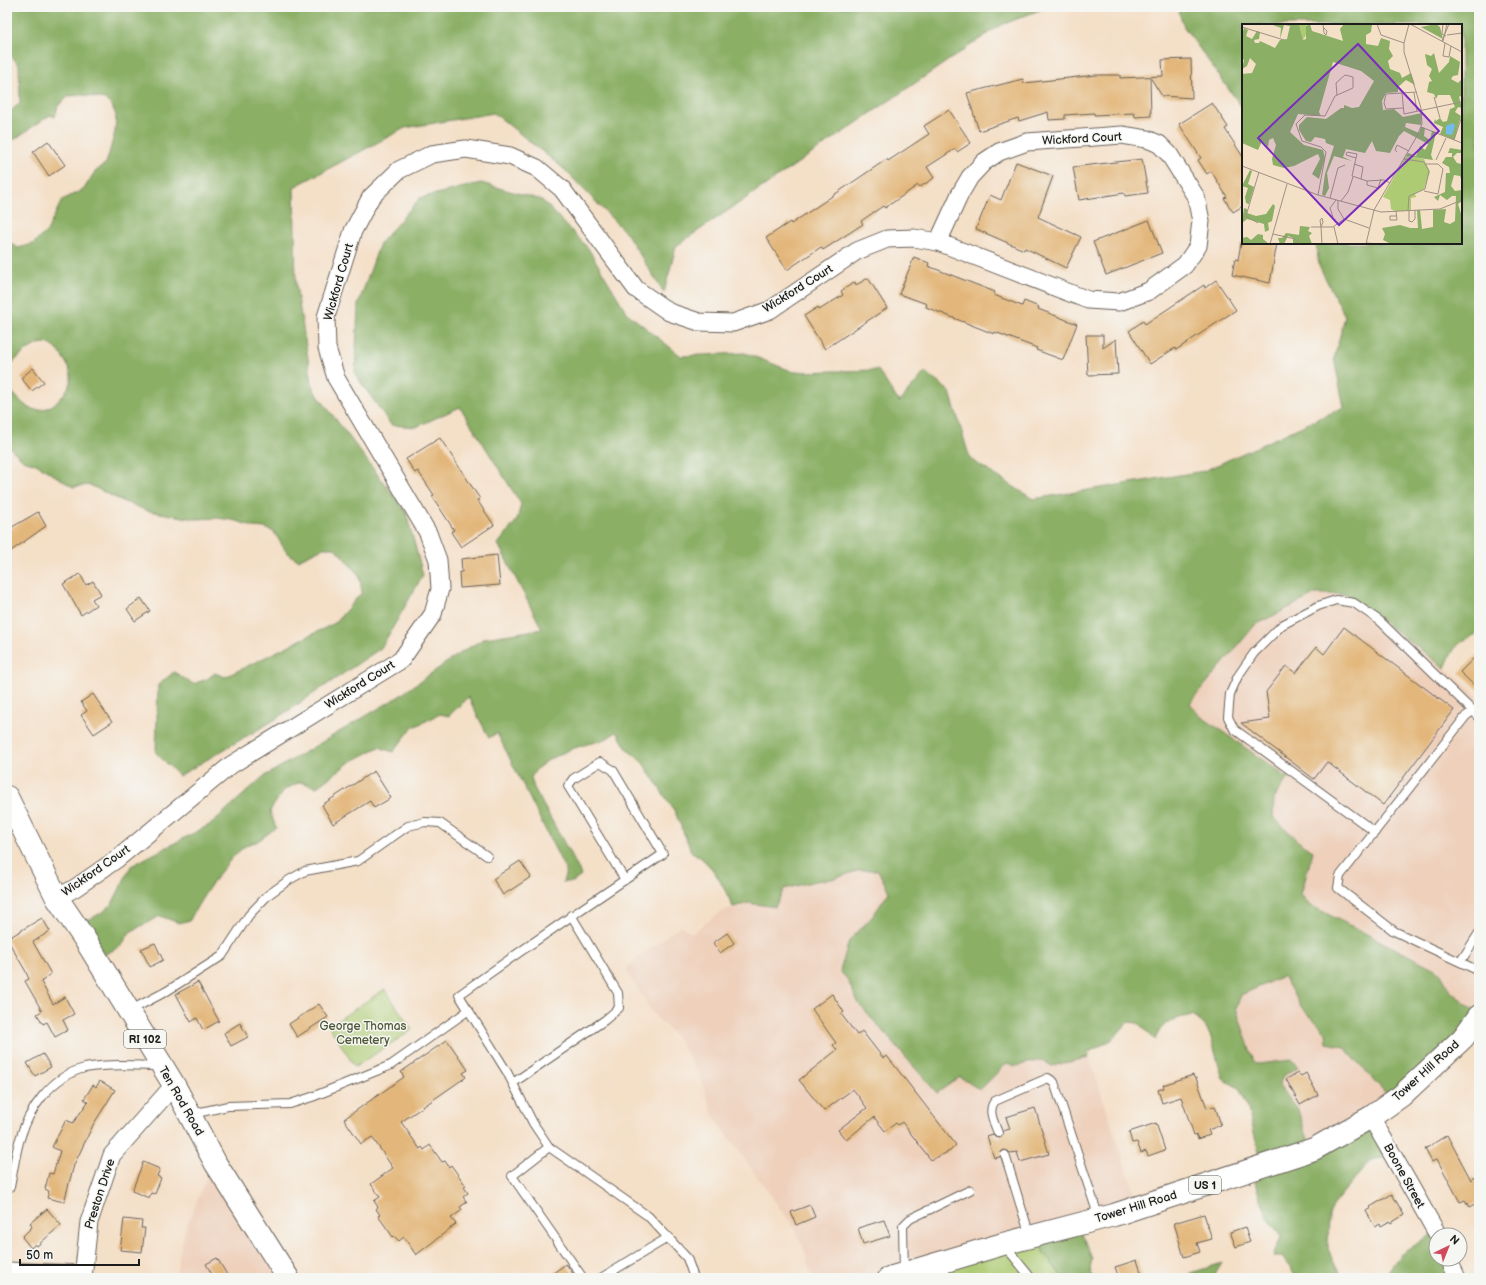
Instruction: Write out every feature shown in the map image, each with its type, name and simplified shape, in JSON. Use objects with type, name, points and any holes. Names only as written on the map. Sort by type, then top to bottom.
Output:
[{"type":"main road","name":"Ten Rod Road","points":[[7,797],[57,898],[86,941],[174,1085],[216,1164],[288,1278]]},
{"type":"main road","name":"Tower Hill Road","points":[[897,1276],[1030,1236],[1099,1218],[1314,1149],[1371,1116],[1401,1096],[1463,1038],[1479,1016]]},
{"type":"street","name":"Wickford Court","points":[[57,898],[75,888],[117,859],[231,764],[401,660],[433,614],[440,588],[438,560],[428,533],[336,378],[327,348],[326,317],[353,231],[371,197],[399,170],[432,154],[466,149],[510,156],[537,168],[562,189],[636,289],[669,312],[699,322],[733,323],[770,310],[857,251],[887,239],[914,238],[938,242],[1088,300],[1119,302],[1149,291],[1185,264],[1198,246],[1202,221],[1196,197],[1169,154],[1158,144],[1147,139],[1122,136],[1027,142],[1000,152],[984,162],[970,177],[960,194],[938,242]]},
{"type":"street","name":"Preston Drive","points":[[83,1276],[89,1222],[112,1155],[174,1085]]},
{"type":"street","name":"Boone Street","points":[[1371,1116],[1433,1227]]},
{"type":"street","points":[[1452,1267],[1457,1278]]},
{"type":"street","points":[[7,1271],[83,1276]]},
{"type":"lane","points":[[1375,832],[1234,729],[1228,717],[1230,694],[1238,676],[1254,653],[1282,625],[1318,606],[1336,600],[1354,603],[1380,621],[1476,714]]},
{"type":"lane","points":[[1476,714],[1466,716],[1340,876],[1338,888],[1394,931],[1461,961],[1479,971]]},
{"type":"lane","points":[[625,880],[568,786],[573,779],[600,762],[613,770],[663,854],[625,880],[571,915],[459,995],[513,1083],[532,1124],[549,1147],[648,1216],[687,1258],[694,1278]]},
{"type":"lane","points":[[128,1011],[167,991],[222,956],[249,915],[268,895],[289,880],[305,872],[358,862],[408,826],[425,822],[440,823],[487,856]]},
{"type":"lane","points":[[513,1083],[605,1020],[619,1008],[618,994],[571,915]]},
{"type":"lane","points":[[1461,961],[1479,933]]},
{"type":"lane","points":[[190,1115],[228,1106],[290,1104],[312,1097],[391,1065],[469,1010]]},
{"type":"lane","points":[[10,1187],[19,1142],[34,1108],[54,1084],[73,1072],[85,1068],[106,1066],[161,1066]]},
{"type":"lane","points":[[998,1133],[991,1112],[992,1105],[995,1101],[1048,1078],[1054,1082],[1099,1218]]},
{"type":"lane","points":[[549,1147],[512,1176],[583,1278]]},
{"type":"lane","points":[[1005,1155],[1030,1236]]},
{"type":"lane","points":[[897,1276],[904,1226],[910,1219],[970,1190]]},
{"type":"lane","points":[[602,1278],[669,1237]]},
{"type":"lane","points":[[1003,1244],[1031,1278]]},
{"type":"shaded area","points":[[1316,594],[1346,594],[1445,668],[1479,697],[1479,1013],[1451,992],[1439,971],[1308,904],[1301,894],[1313,851],[1304,846],[1273,817],[1274,798],[1190,703],[1255,625]]},
{"type":"shaded area","points":[[860,870],[878,870],[889,892],[872,917],[849,941],[847,979],[859,1004],[980,1090],[1007,1063],[1016,1066],[1042,1060],[1052,1066],[1089,1057],[1137,1200],[883,1278],[811,1278],[806,1254],[794,1228],[713,1115],[700,1076],[676,1036],[653,1014],[627,972],[629,966],[640,956],[681,926],[692,933],[722,911],[749,903],[775,907],[784,889],[815,881],[832,879]]},
{"type":"shaded area","points":[[1283,976],[1302,1008],[1326,1032],[1327,1043],[1344,1047],[1391,1099],[1311,1148],[1298,1110],[1279,1085],[1283,1076],[1297,1067],[1292,1060],[1258,1064],[1254,1062],[1236,1008],[1241,995]]},
{"type":"shaded area","points":[[210,1170],[278,1278],[176,1278],[179,1254],[186,1227]]},
{"type":"green space","points":[[7,7],[1047,7],[999,26],[676,246],[664,293],[627,234],[564,169],[494,113],[405,128],[294,187],[296,285],[313,389],[406,512],[423,575],[381,648],[276,719],[179,776],[156,753],[158,685],[174,672],[193,684],[207,679],[215,673],[225,677],[335,623],[362,592],[359,575],[335,548],[323,548],[298,560],[287,553],[274,532],[265,528],[253,527],[237,521],[218,518],[195,519],[148,511],[122,501],[90,485],[73,487],[36,464],[23,460],[7,445],[7,385],[8,388],[25,405],[35,410],[41,410],[55,404],[61,398],[69,386],[71,376],[69,368],[58,350],[46,343],[34,346],[21,355],[9,366],[7,370],[7,240],[18,248],[33,244],[47,231],[62,200],[84,189],[94,173],[106,163],[115,132],[116,115],[112,106],[105,99],[83,95],[69,96],[58,106],[55,117],[50,115],[9,143],[7,140],[7,114],[20,103],[19,65],[7,51]]},
{"type":"green space","points":[[1177,7],[1479,7],[1479,633],[1461,642],[1454,650],[1445,668],[1346,594],[1316,594],[1255,625],[1190,703],[1199,715],[1288,778],[1274,798],[1273,817],[1304,846],[1313,851],[1301,894],[1308,904],[1439,971],[1451,992],[1479,1013],[1391,1099],[1344,1047],[1327,1043],[1326,1032],[1302,1008],[1283,976],[1241,995],[1236,1008],[1254,1062],[1258,1064],[1292,1060],[1298,1067],[1283,1076],[1279,1085],[1298,1110],[1311,1148],[1371,1118],[1394,1156],[1371,1160],[1340,1196],[1329,1214],[1328,1249],[1342,1278],[1294,1278],[1291,1266],[1281,1257],[1273,1257],[1281,1237],[1267,1216],[1252,1175],[1262,1164],[1247,1105],[1239,1088],[1223,1079],[1211,1038],[1206,1027],[1193,1015],[1174,1019],[1165,1024],[1155,1040],[1138,1023],[1128,1022],[1113,1039],[1087,1053],[1089,1057],[1052,1066],[1042,1060],[1016,1066],[1007,1063],[980,1090],[960,1077],[937,1093],[859,1004],[847,979],[840,971],[849,941],[872,917],[889,892],[878,870],[860,870],[832,879],[815,881],[784,889],[775,907],[749,903],[733,907],[721,883],[711,868],[705,861],[690,851],[675,812],[643,763],[627,749],[617,732],[603,740],[583,745],[551,758],[535,771],[531,778],[534,788],[579,870],[581,876],[573,882],[563,882],[566,871],[497,733],[489,738],[468,697],[449,716],[440,714],[412,728],[393,752],[379,747],[350,762],[317,787],[300,782],[284,790],[270,811],[276,828],[256,842],[247,845],[231,859],[207,890],[190,920],[179,923],[160,916],[130,932],[121,946],[104,955],[86,921],[103,912],[112,904],[131,866],[211,824],[263,777],[398,697],[460,653],[485,638],[542,629],[498,544],[517,520],[521,504],[460,407],[416,427],[391,425],[355,374],[358,305],[380,243],[420,198],[481,183],[542,200],[588,248],[627,313],[681,356],[745,353],[794,372],[878,370],[899,402],[925,372],[950,392],[970,459],[1033,499],[1204,471],[1344,407],[1334,359],[1345,316],[1319,266],[1316,244],[1462,244],[1462,24],[1242,24],[1242,108],[1184,27]]},
{"type":"green space","name":"George Thomas Cemetery","points":[[385,989],[412,1030],[355,1067],[329,1026]]},
{"type":"green space","points":[[1078,1223],[1092,1259],[1090,1269],[1093,1278],[1063,1278],[1043,1252],[1040,1236]]},
{"type":"green space","points":[[1040,1236],[1043,1252],[1063,1278],[883,1278]]},
{"type":"green space","points":[[1428,1237],[1428,1267],[1451,1267],[1453,1272],[1439,1278],[1383,1278],[1400,1255]]},
{"type":"green space","points":[[1222,1263],[1213,1278],[1191,1278],[1191,1273]]},
{"type":"building","points":[[1191,59],[1192,98],[1162,96],[1150,77],[1151,116],[1135,117],[1134,113],[1094,115],[1094,113],[1065,115],[1065,119],[1049,120],[1048,112],[1019,121],[1018,118],[979,131],[967,93],[1023,79],[1024,83],[1096,75],[1120,75],[1120,78],[1163,76],[1162,60]]},
{"type":"building","points":[[1212,103],[1228,127],[1225,129],[1242,155],[1242,207],[1233,212],[1224,198],[1227,197],[1211,171],[1207,174],[1198,160],[1201,158],[1179,124]]},
{"type":"building","points":[[949,110],[971,143],[957,152],[955,149],[927,167],[934,178],[920,187],[918,185],[885,208],[883,206],[861,221],[863,224],[823,250],[821,247],[787,270],[766,238],[790,222],[791,224],[887,159],[888,161],[929,134],[924,126]]},
{"type":"building","points":[[48,141],[65,165],[49,176],[33,152]]},
{"type":"building","points":[[1142,159],[1148,193],[1125,196],[1124,193],[1079,200],[1073,167]]},
{"type":"building","points":[[1016,162],[1053,176],[1038,217],[1081,237],[1066,268],[1025,248],[1024,250],[976,229],[990,195],[1001,200]]},
{"type":"building","points":[[1149,220],[1162,253],[1106,275],[1093,242]]},
{"type":"building","points":[[1241,243],[1277,244],[1270,283],[1232,275],[1235,259],[1238,260]]},
{"type":"building","points":[[914,257],[929,263],[928,266],[995,292],[994,295],[1022,306],[1024,301],[1039,307],[1038,309],[1077,324],[1063,360],[1036,350],[1037,348],[995,332],[994,334],[926,307],[927,304],[899,294]]},
{"type":"building","points":[[868,278],[887,308],[825,349],[804,316],[818,307],[819,310],[843,295],[841,291],[855,282],[856,285]]},
{"type":"building","points":[[1216,280],[1236,310],[1176,350],[1175,348],[1150,364],[1129,331],[1143,321],[1145,324],[1204,285],[1205,288]]},
{"type":"building","points":[[1086,335],[1103,335],[1103,348],[1116,339],[1118,374],[1088,375]]},
{"type":"building","points":[[33,368],[44,382],[32,391],[21,378]]},
{"type":"building","points":[[440,438],[480,499],[477,500],[494,525],[461,547],[451,532],[454,530],[432,496],[434,495],[418,471],[415,473],[406,459]]},
{"type":"building","points":[[38,512],[46,526],[11,551],[7,544],[7,530]]},
{"type":"building","points":[[497,555],[500,585],[460,588],[459,572],[462,572],[461,559]]},
{"type":"building","points":[[80,574],[86,585],[93,581],[101,594],[92,599],[96,605],[81,615],[63,584]]},
{"type":"building","points":[[141,598],[150,611],[135,621],[127,609]]},
{"type":"building","points":[[1344,627],[1454,710],[1383,805],[1327,762],[1314,779],[1241,723],[1270,719],[1266,692],[1286,666],[1296,673],[1316,647],[1324,654]]},
{"type":"building","points":[[1479,653],[1479,690],[1460,672]]},
{"type":"building","points":[[93,694],[112,722],[94,734],[81,715],[87,711],[81,702]]},
{"type":"building","points":[[374,771],[391,798],[374,808],[370,801],[333,824],[322,805]]},
{"type":"building","points":[[520,861],[531,877],[503,895],[493,879]]},
{"type":"building","points":[[42,918],[50,931],[33,942],[51,974],[41,982],[53,1004],[65,997],[74,1014],[63,1020],[68,1030],[55,1037],[47,1022],[43,1024],[37,1014],[42,1011],[25,981],[29,979],[25,970],[7,939]]},
{"type":"building","points":[[727,933],[734,943],[720,953],[713,943]]},
{"type":"building","points":[[155,943],[163,960],[150,967],[141,949]]},
{"type":"building","points":[[198,982],[219,1021],[203,1030],[197,1018],[191,1022],[176,994]]},
{"type":"building","points":[[832,994],[844,1012],[841,1014],[857,1035],[862,1031],[883,1058],[887,1056],[956,1145],[950,1151],[931,1160],[902,1122],[898,1125],[896,1123],[885,1131],[874,1117],[846,1140],[838,1130],[867,1108],[853,1089],[824,1111],[799,1080],[837,1050],[833,1045],[836,1043],[812,1009]]},
{"type":"building","points":[[319,1004],[328,1017],[297,1037],[289,1024]]},
{"type":"building","points":[[240,1023],[248,1037],[231,1046],[224,1033]]},
{"type":"building","points":[[447,1040],[468,1070],[463,1073],[466,1077],[401,1122],[420,1149],[422,1147],[424,1150],[430,1145],[442,1162],[445,1161],[449,1167],[451,1165],[466,1186],[464,1187],[468,1193],[463,1197],[467,1202],[460,1207],[462,1210],[451,1218],[456,1224],[416,1255],[404,1237],[399,1241],[394,1236],[393,1237],[378,1216],[380,1215],[376,1209],[378,1207],[374,1201],[380,1197],[371,1184],[393,1168],[372,1137],[361,1144],[344,1119],[404,1077],[401,1072]]},
{"type":"building","points":[[43,1054],[51,1067],[35,1076],[27,1063]]},
{"type":"building","points":[[1298,1073],[1301,1076],[1306,1073],[1318,1095],[1300,1105],[1286,1079]]},
{"type":"building","points":[[1193,1075],[1194,1078],[1196,1078],[1207,1108],[1215,1106],[1221,1125],[1208,1130],[1210,1135],[1198,1139],[1196,1134],[1194,1135],[1181,1097],[1162,1103],[1158,1090],[1164,1088],[1163,1085]]},
{"type":"building","points":[[100,1081],[115,1090],[93,1125],[74,1165],[64,1202],[47,1198],[49,1191],[45,1189],[49,1173],[53,1174],[60,1151],[52,1147],[66,1120],[73,1123],[88,1102],[84,1099],[93,1085],[96,1087]]},
{"type":"building","points":[[1035,1108],[1049,1154],[1020,1162],[1017,1152],[1010,1153],[1004,1150],[1001,1152],[1000,1157],[994,1158],[987,1136],[993,1134],[995,1137],[1000,1138],[1003,1131],[1010,1129],[1006,1117]]},
{"type":"building","points":[[1156,1123],[1165,1150],[1148,1156],[1146,1151],[1141,1153],[1137,1142],[1132,1143],[1129,1132]]},
{"type":"building","points":[[1447,1135],[1471,1180],[1474,1177],[1479,1186],[1479,1202],[1469,1207],[1465,1200],[1460,1202],[1437,1159],[1432,1162],[1425,1149]]},
{"type":"building","points":[[143,1162],[160,1169],[157,1176],[161,1178],[155,1194],[151,1193],[149,1198],[132,1191]]},
{"type":"building","points":[[1392,1194],[1404,1215],[1391,1223],[1390,1221],[1381,1226],[1380,1224],[1375,1227],[1366,1211]]},
{"type":"building","points":[[810,1205],[815,1217],[796,1225],[791,1212]]},
{"type":"building","points":[[47,1209],[61,1225],[37,1246],[35,1244],[31,1248],[22,1237],[32,1227],[30,1223]]},
{"type":"building","points":[[1204,1214],[1212,1239],[1197,1243],[1200,1252],[1184,1257],[1174,1223]]},
{"type":"building","points":[[124,1219],[142,1221],[141,1228],[145,1228],[142,1252],[120,1250]]},
{"type":"building","points":[[884,1220],[890,1236],[863,1244],[858,1228]]},
{"type":"building","points":[[1245,1227],[1250,1242],[1236,1247],[1230,1232]]},
{"type":"building","points":[[217,1258],[229,1278],[214,1278],[206,1264]]},
{"type":"building","points":[[1137,1260],[1143,1278],[1119,1278],[1115,1267]]},
{"type":"building","points":[[566,1264],[576,1278],[546,1278]]}]
